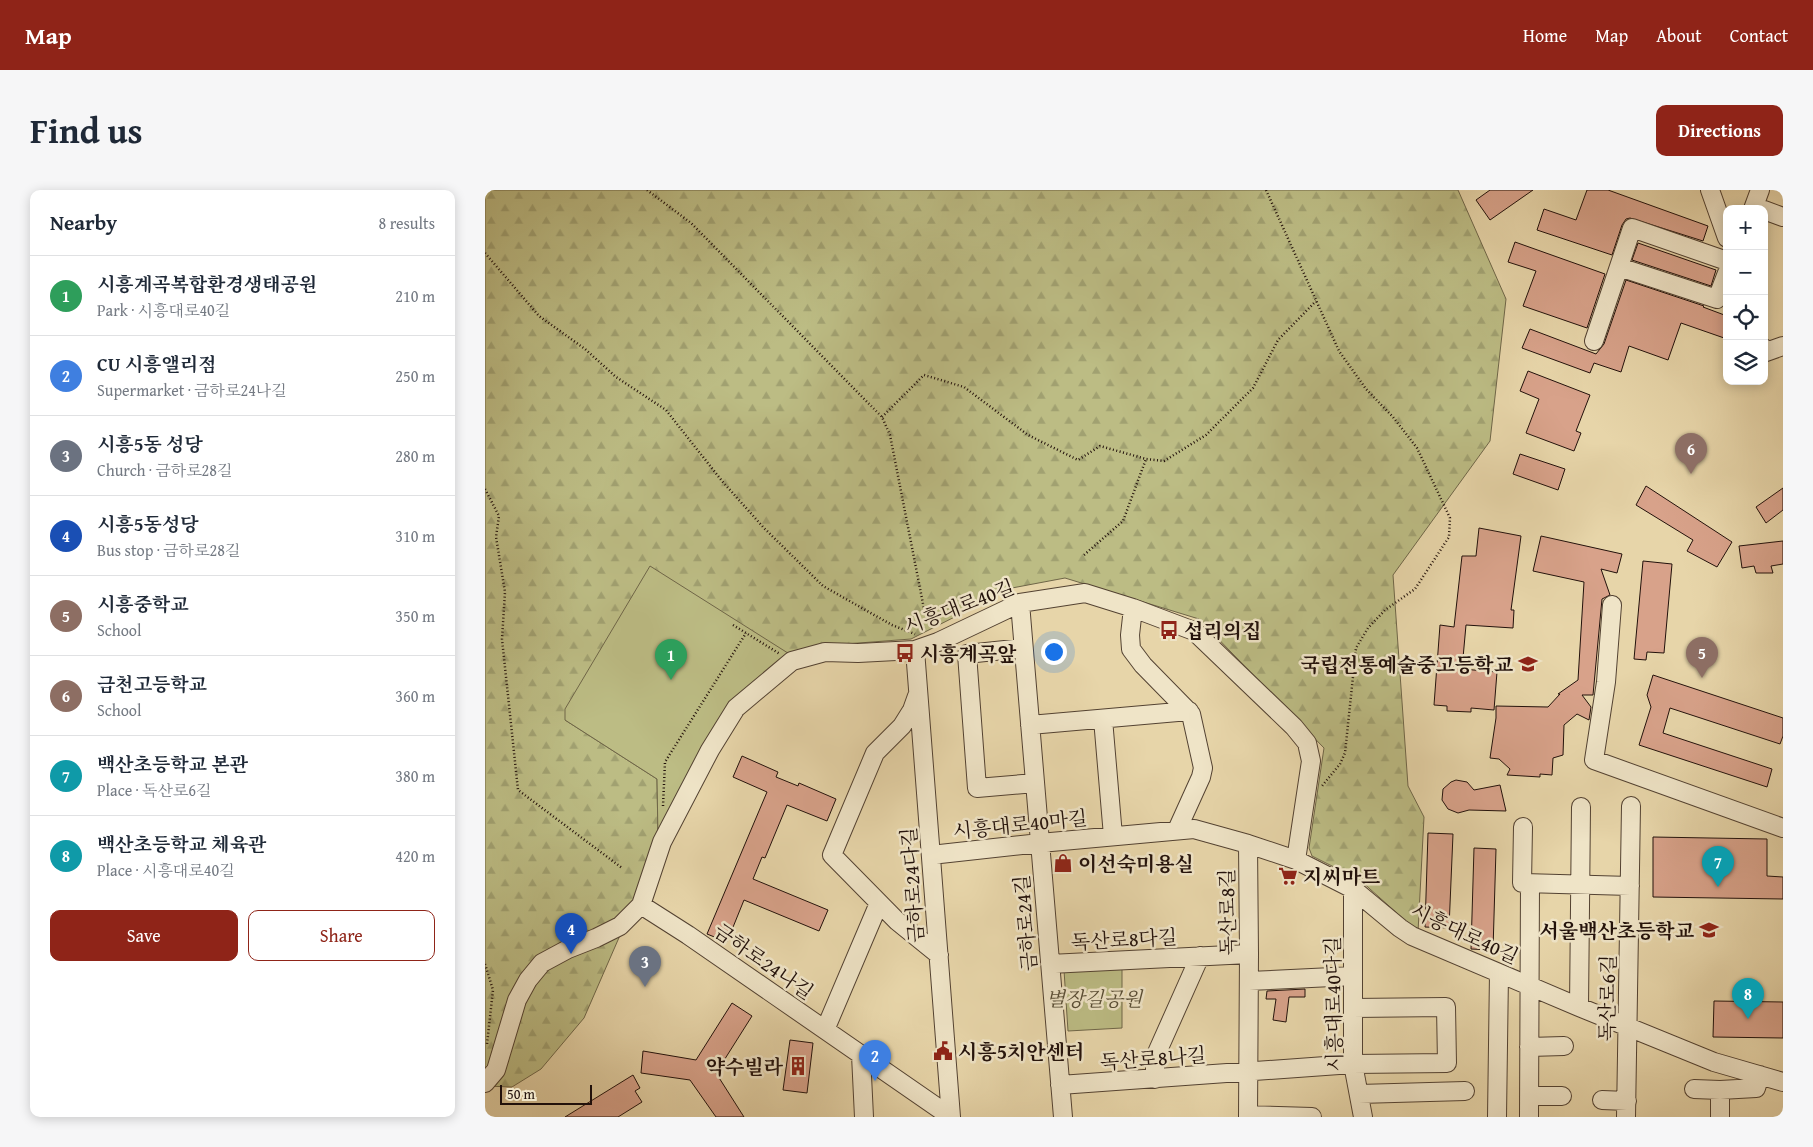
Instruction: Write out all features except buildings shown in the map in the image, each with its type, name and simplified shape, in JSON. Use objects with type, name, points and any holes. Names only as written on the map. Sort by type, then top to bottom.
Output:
[{"type":"street","points":[[1710,190],[1723,227]]},
{"type":"street","points":[[1768,210],[1783,217]]},
{"type":"street","points":[[1594,341],[1632,228],[1723,260]]},
{"type":"street","points":[[1619,267],[1717,299],[1723,283]]},
{"type":"street","points":[[1768,351],[1783,346]]},
{"type":"street","name":"시흥대로40길","points":[[641,905],[662,842],[710,750],[736,708],[792,661],[825,652],[858,653],[915,650],[938,642],[1020,603],[1085,594],[1133,608],[1193,631],[1294,727],[1307,742],[1311,761],[1296,860],[1353,889],[1412,936],[1714,1062],[1783,1082]]},
{"type":"street","name":"금하로24길","points":[[1020,603],[1063,1117]]},
{"type":"street","points":[[1612,605],[1606,682],[1594,760],[1783,828]]},
{"type":"street","points":[[1133,608],[1130,635],[1131,649],[1143,665],[1191,714],[1203,768],[1201,777],[1177,830]]},
{"type":"street","points":[[1023,648],[967,654],[977,788],[1035,783]]},
{"type":"street","name":"금하로24다길","points":[[915,650],[951,1117]]},
{"type":"street","points":[[918,692],[902,726],[875,753],[832,855],[897,921],[939,955]]},
{"type":"street","points":[[1030,725],[1189,712]]},
{"type":"street","name":"시흥대로40마길","points":[[1103,719],[1113,836]]},
{"type":"street","name":"독산로6길","points":[[1602,1100],[1627,1109],[1631,806]]},
{"type":"street","points":[[1579,1007],[1581,807]]},
{"type":"street","name":"시흥대로40길","points":[[1523,827],[1522,883],[1530,884],[1529,986]]},
{"type":"street","name":"시흥대로40마길","points":[[931,855],[1040,842],[1194,829],[1296,860]]},
{"type":"street","name":"독산로8길","points":[[1247,844],[1249,954],[1248,1116],[1312,1117]]},
{"type":"street","points":[[1530,884],[1630,886]]},
{"type":"street","name":"시흥대로40다길","points":[[1353,889],[1353,1064],[1363,1117]]},
{"type":"street","points":[[825,1030],[879,903]]},
{"type":"street","points":[[485,1083],[496,1070],[517,1000],[528,980],[542,963],[568,949],[620,926],[641,905]]},
{"type":"street","name":"금하로24나길","points":[[641,905],[688,935],[951,1117]]},
{"type":"street","name":"독산로8다길","points":[[1050,964],[1249,954]]},
{"type":"street","name":"독산로8다길","points":[[1155,1079],[1155,1057],[1200,956]]},
{"type":"street","points":[[1497,1117],[1499,973]]},
{"type":"street","name":"독산로8길","points":[[1249,981],[1353,976]]},
{"type":"street","points":[[1529,986],[1529,1117]]},
{"type":"street","points":[[1249,1072],[1353,1064],[1447,1063],[1446,1007],[1353,1008]]},
{"type":"street","points":[[1529,1047],[1564,1046]]},
{"type":"street","points":[[861,1055],[864,1117]]},
{"type":"street","name":"독산로8나길","points":[[1061,1085],[1249,1072]]},
{"type":"street","points":[[1694,1089],[1756,1088],[1760,1075]]},
{"type":"street","points":[[1359,1094],[1465,1090]]},
{"type":"street","points":[[1719,1117],[1720,1090]]},
{"type":"street","points":[[1529,1096],[1562,1096]]},
{"type":"path","points":[[647,190],[691,223],[882,417],[890,436],[925,614]]},
{"type":"path","points":[[1266,190],[1339,351],[1366,389],[1393,417],[1417,448],[1450,518],[1449,537],[1415,589],[1385,610],[1367,628],[1356,648],[1345,753],[1340,764],[1325,785],[1307,793]]},
{"type":"path","points":[[485,253],[539,316],[585,349],[616,377],[666,410],[723,481],[764,528],[823,586],[892,625],[938,642]]},
{"type":"path","points":[[882,417],[923,376],[964,387],[1028,435],[1078,460],[1100,446],[1146,460],[1164,461],[1206,435],[1253,388],[1278,340],[1316,301]]},
{"type":"path","points":[[1084,555],[1123,521],[1146,460]]},
{"type":"path","points":[[485,489],[499,516],[496,537],[505,592],[502,639],[518,790],[622,868]]},
{"type":"path","points":[[733,625],[792,661]]},
{"type":"path","points":[[663,815],[665,762],[746,633]]},
{"type":"path","points":[[485,964],[493,990],[487,1051]]},
{"type":"green space","points":[[485,190],[1458,190],[1506,299],[1490,441],[1393,575],[1408,786],[1424,817],[1418,932],[1360,880],[1312,856],[1309,848],[1324,748],[1199,619],[1065,578],[1012,588],[911,639],[820,646],[565,720],[657,779],[658,838],[621,933],[584,1018],[541,1069],[512,1087],[485,1086]]},
{"type":"green space","points":[[650,566],[791,655],[728,705],[658,838],[657,779],[565,720],[565,709]]},
{"type":"green space","name":"별장길공원","points":[[1122,967],[1122,1028],[1068,1031],[1064,970]]},
{"type":"place","name":"금천고등학교","points":[[1691,474]]},
{"type":"place","name":"섭리의집","points":[[1169,630]]},
{"type":"place","name":"시흥계곡앞","points":[[905,653]]},
{"type":"place","name":"국립전통예술중고등학교","points":[[1528,664]]},
{"type":"place","name":"시흥중학교","points":[[1702,678]]},
{"type":"place","name":"시흥계곡복합환경생태공원","points":[[671,680]]},
{"type":"place","name":"이선숙미용실","points":[[1063,863]]},
{"type":"place","name":"지씨마트","points":[[1288,876]]},
{"type":"place","name":"백산초등학교 본관","points":[[1718,887]]},
{"type":"place","name":"서울백산초등학교","points":[[1709,930]]},
{"type":"place","name":"시흥5동성당","points":[[571,954]]},
{"type":"place","name":"시흥5동 성당","points":[[645,987]]},
{"type":"place","name":"백산초등학교 체육관","points":[[1748,1019]]},
{"type":"place","name":"시흥5치안센터","points":[[943,1051]]},
{"type":"place","name":"약수빌라","points":[[798,1066]]},
{"type":"place","name":"CU 시흥앨리점","points":[[875,1081]]}]
